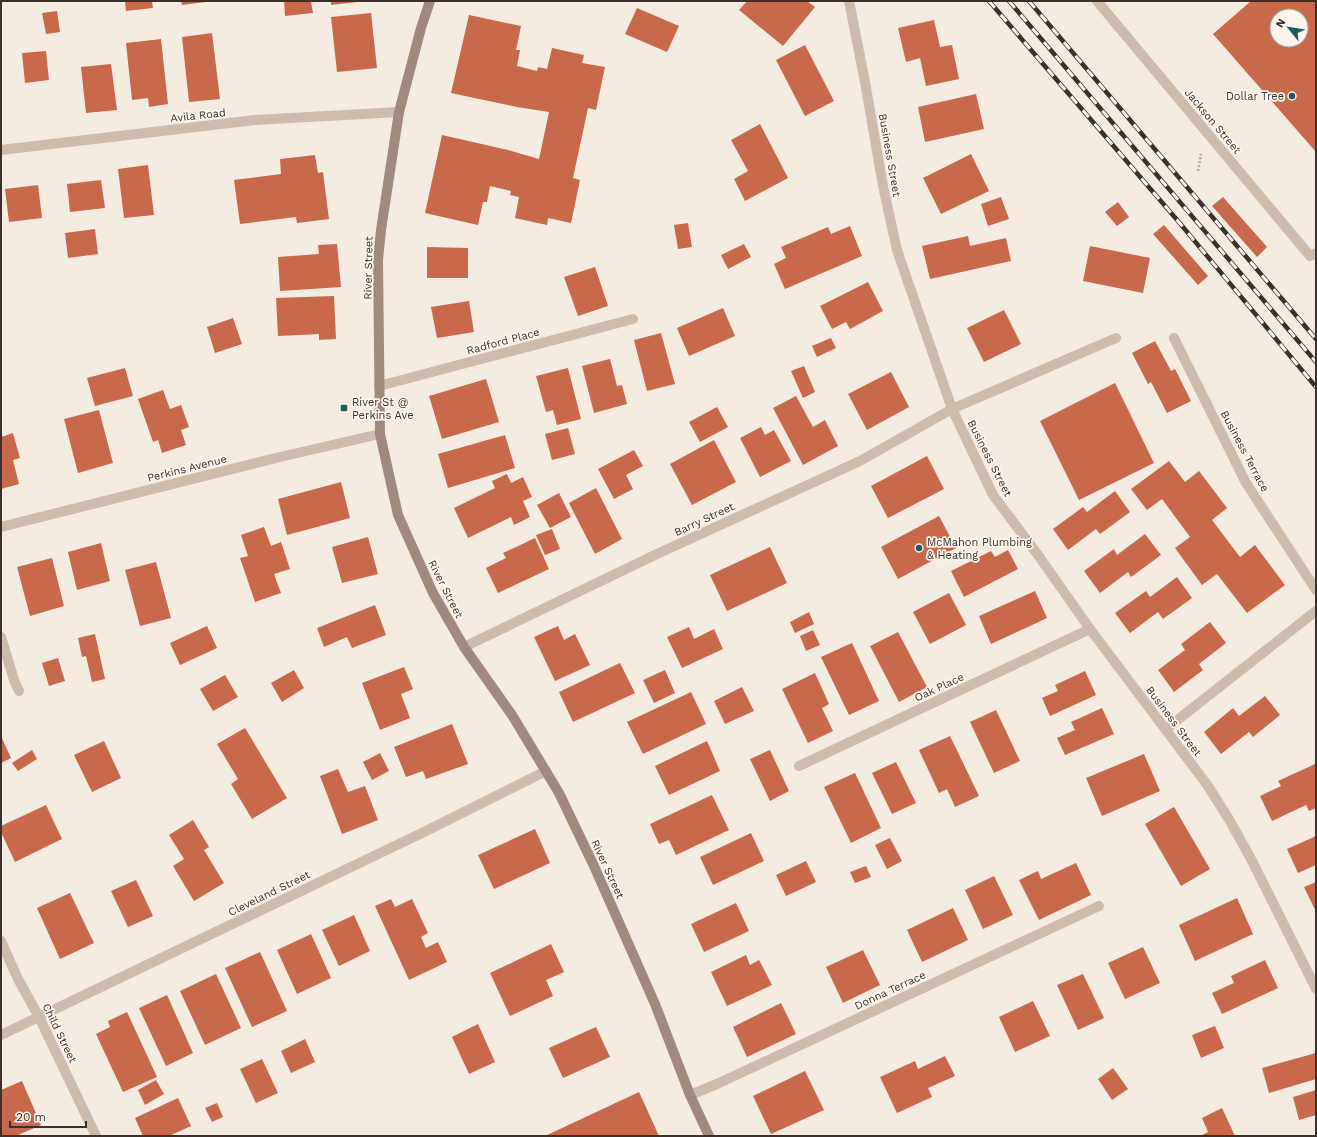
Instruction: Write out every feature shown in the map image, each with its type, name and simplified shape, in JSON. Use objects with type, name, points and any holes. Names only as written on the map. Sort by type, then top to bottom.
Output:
[{"type":"main road","name":"River Street","points":[[430,1],[421,28],[399,112],[381,230],[378,260],[380,434],[398,515],[432,593],[464,647],[512,715],[558,793],[594,866],[655,1004],[690,1095],[709,1136]]},
{"type":"street","name":"Business Street","points":[[849,1],[883,186],[897,250],[952,409],[993,495],[1208,786],[1230,821],[1250,857],[1316,989]]},
{"type":"street","name":"Jackson Street","points":[[1097,1],[1313,255]]},
{"type":"street","name":"Avila Road","points":[[1,150],[256,120],[399,112]]},
{"type":"street","name":"Radford Place","points":[[379,386],[633,319]]},
{"type":"street","points":[[952,409],[1116,338]]},
{"type":"street","name":"Business Terrace","points":[[1174,338],[1246,483],[1316,590]]},
{"type":"street","name":"Barry Street","points":[[464,647],[657,554],[860,461],[952,409]]},
{"type":"street","name":"Perkins Avenue","points":[[1,527],[272,459],[380,434]]},
{"type":"street","points":[[1166,729],[1316,611]]},
{"type":"street","name":"Oak Place","points":[[799,766],[1090,628]]},
{"type":"street","points":[[1,637],[15,683],[19,691]]},
{"type":"street","name":"Cleveland Street","points":[[1,1035],[410,839],[546,771]]},
{"type":"street","name":"Donna Terrace","points":[[690,1095],[724,1081],[1099,906]]},
{"type":"street","name":"Child Street","points":[[1,941],[18,979],[39,1017],[96,1136]]},
{"type":"building","points":[[125,1],[152,1],[153,8],[126,11]]},
{"type":"building","points":[[181,1],[206,1],[206,2],[182,5]]},
{"type":"building","points":[[284,1],[311,1],[313,13],[285,16]]},
{"type":"building","points":[[331,1],[357,1],[357,2],[331,5]]},
{"type":"building","points":[[747,1],[807,1],[815,7],[783,46],[739,10]]},
{"type":"building","name":"Dollar Tree","points":[[1251,1],[1316,1],[1316,152],[1213,34]]},
{"type":"building","points":[[637,8],[679,26],[667,52],[625,34]]},
{"type":"building","points":[[57,11],[60,32],[46,34],[42,13]]},
{"type":"building","points":[[371,13],[377,68],[337,72],[331,17]]},
{"type":"building","points":[[469,15],[521,26],[516,50],[520,50],[517,66],[537,71],[538,67],[547,69],[552,48],[584,55],[582,63],[605,67],[596,110],[588,108],[573,178],[580,180],[571,223],[548,218],[547,225],[515,218],[519,197],[510,195],[511,191],[490,186],[487,202],[483,202],[478,225],[425,213],[442,135],[508,150],[539,159],[549,112],[451,93]]},
{"type":"building","points":[[934,20],[940,47],[952,45],[959,79],[926,86],[920,58],[906,62],[898,28]]},
{"type":"building","points":[[212,33],[220,99],[189,102],[182,37]]},
{"type":"building","points":[[161,39],[168,104],[149,107],[148,98],[132,100],[126,43]]},
{"type":"building","points":[[805,45],[834,101],[805,116],[776,60]]},
{"type":"building","points":[[46,51],[49,80],[25,83],[22,53]]},
{"type":"building","points":[[111,64],[117,110],[86,113],[81,67]]},
{"type":"building","points":[[976,94],[984,129],[925,142],[918,107]]},
{"type":"building","points":[[760,124],[788,178],[745,201],[734,179],[748,171],[731,140]]},
{"type":"building","points":[[971,154],[989,191],[941,214],[923,178]]},
{"type":"building","points":[[315,155],[318,173],[323,172],[329,219],[297,223],[296,217],[240,224],[234,180],[281,174],[280,159]]},
{"type":"building","points":[[148,165],[154,215],[124,218],[118,169]]},
{"type":"building","points":[[101,180],[105,208],[70,212],[67,184]]},
{"type":"building","points":[[38,185],[42,218],[9,222],[5,189]]},
{"type":"building","points":[[1001,197],[1009,219],[988,226],[981,204]]},
{"type":"building","points":[[1223,197],[1267,247],[1257,257],[1212,206]]},
{"type":"building","points":[[1118,202],[1129,217],[1117,226],[1105,212]]},
{"type":"building","points":[[688,223],[692,247],[678,249],[674,225]]},
{"type":"building","points":[[1164,225],[1208,276],[1198,285],[1153,234]]},
{"type":"building","points":[[850,226],[862,256],[785,289],[774,264],[786,258],[781,247],[828,227],[831,234]]},
{"type":"building","points":[[95,229],[98,254],[68,258],[65,233]]},
{"type":"building","points":[[968,236],[970,246],[1006,238],[1011,261],[930,279],[922,246]]},
{"type":"building","points":[[337,244],[341,287],[280,291],[278,257],[319,254],[318,245]]},
{"type":"building","points":[[744,244],[751,257],[728,269],[721,255]]},
{"type":"building","points":[[1090,246],[1150,258],[1143,293],[1083,281]]},
{"type":"building","points":[[427,247],[468,248],[468,278],[427,278]]},
{"type":"building","points":[[595,267],[608,306],[578,316],[564,277]]},
{"type":"building","points":[[868,282],[883,311],[850,329],[846,322],[832,329],[820,306]]},
{"type":"building","points":[[334,296],[336,339],[319,340],[319,334],[278,336],[276,298]]},
{"type":"building","points":[[469,301],[474,332],[437,338],[431,307]]},
{"type":"building","points":[[723,308],[735,336],[689,356],[677,328]]},
{"type":"building","points":[[1004,310],[1021,344],[984,362],[967,328]]},
{"type":"building","points":[[233,318],[242,344],[215,353],[207,327]]},
{"type":"building","points":[[661,333],[675,384],[647,391],[634,340]]},
{"type":"building","points":[[831,338],[836,348],[817,357],[812,346]]},
{"type":"building","points":[[1155,341],[1171,371],[1175,369],[1191,401],[1167,413],[1151,382],[1148,384],[1132,353]]},
{"type":"building","points":[[610,359],[617,386],[622,385],[627,404],[594,413],[582,366]]},
{"type":"building","points":[[804,366],[815,392],[803,398],[791,371]]},
{"type":"building","points":[[125,368],[133,396],[95,406],[87,378]]},
{"type":"building","points":[[568,368],[581,419],[557,425],[553,410],[546,412],[536,376]]},
{"type":"building","points":[[891,372],[909,407],[867,430],[848,394]]},
{"type":"building","points":[[486,379],[499,422],[442,439],[429,396]]},
{"type":"building","points":[[1115,383],[1154,463],[1079,500],[1040,421]]},
{"type":"building","points":[[163,390],[170,409],[181,405],[189,427],[181,430],[186,445],[162,453],[158,440],[153,442],[138,399]]},
{"type":"building","points":[[796,396],[813,427],[825,420],[838,446],[803,465],[773,408]]},
{"type":"building","points":[[717,407],[728,427],[700,442],[689,422]]},
{"type":"building","points":[[99,410],[113,463],[78,473],[64,419]]},
{"type":"building","points":[[761,427],[765,435],[774,430],[791,461],[760,477],[740,438]]},
{"type":"building","points":[[568,428],[575,454],[552,460],[545,434]]},
{"type":"building","points":[[13,433],[20,458],[13,460],[19,484],[1,489],[1,437]]},
{"type":"building","points":[[505,435],[515,468],[448,488],[438,454]]},
{"type":"building","points":[[714,440],[736,482],[692,505],[670,464]]},
{"type":"building","points":[[634,450],[643,466],[626,475],[633,489],[614,499],[598,469]]},
{"type":"building","points":[[927,456],[944,489],[888,518],[871,486]]},
{"type":"building","points":[[1169,461],[1185,482],[1199,471],[1227,508],[1212,520],[1240,557],[1255,545],[1285,585],[1247,613],[1217,574],[1202,585],[1175,548],[1190,537],[1162,499],[1147,510],[1131,489]]},
{"type":"building","points":[[507,474],[511,483],[523,477],[532,497],[523,501],[530,517],[514,525],[511,517],[468,538],[454,508],[495,488],[492,481]]},
{"type":"building","points":[[341,482],[350,518],[287,535],[278,499]]},
{"type":"building","points":[[596,488],[622,539],[595,554],[569,503]]},
{"type":"building","points":[[1115,491],[1130,512],[1100,534],[1096,529],[1068,550],[1053,529],[1083,507],[1087,512]]},
{"type":"building","points":[[559,493],[571,517],[550,528],[537,505]]},
{"type":"building","name":"McMahon Plumbing & Heating","points":[[939,516],[956,548],[898,579],[881,547]]},
{"type":"building","points":[[264,527],[271,546],[281,542],[290,569],[274,574],[281,593],[255,602],[240,558],[248,556],[241,535]]},
{"type":"building","points":[[552,529],[560,549],[545,555],[536,535]]},
{"type":"building","points":[[1145,534],[1161,555],[1131,577],[1128,572],[1100,593],[1084,571],[1114,549],[1117,555]]},
{"type":"building","points":[[368,537],[378,574],[342,583],[332,547]]},
{"type":"building","points":[[535,538],[549,569],[498,593],[486,568],[506,558],[503,553]]},
{"type":"building","points":[[101,543],[110,581],[77,590],[68,552]]},
{"type":"building","points":[[770,547],[787,583],[727,611],[710,575]]},
{"type":"building","points":[[1008,550],[1018,569],[964,597],[951,571],[991,551],[995,557]]},
{"type":"building","points":[[52,558],[64,606],[30,616],[17,567]]},
{"type":"building","points":[[156,562],[171,618],[140,626],[125,570]]},
{"type":"building","points":[[1177,577],[1192,598],[1163,619],[1158,612],[1130,633],[1115,613],[1146,591],[1150,597]]},
{"type":"building","points":[[1035,591],[1047,618],[991,644],[979,616]]},
{"type":"building","points":[[949,593],[966,625],[930,644],[913,612]]},
{"type":"building","points":[[375,605],[386,635],[352,648],[347,637],[324,647],[317,628]]},
{"type":"building","points":[[809,612],[814,624],[795,633],[790,622]]},
{"type":"building","points":[[1210,622],[1226,643],[1199,664],[1203,670],[1174,692],[1158,670],[1185,650],[1181,644]]},
{"type":"building","points":[[207,626],[217,648],[180,665],[170,643]]},
{"type":"building","points":[[558,626],[564,640],[575,634],[590,665],[555,681],[534,637]]},
{"type":"building","points":[[689,627],[694,639],[714,629],[723,649],[682,668],[667,637]]},
{"type":"building","points":[[813,630],[820,645],[806,651],[800,636]]},
{"type":"building","points":[[898,632],[927,687],[899,702],[870,646]]},
{"type":"building","points":[[95,634],[105,679],[92,682],[86,656],[82,657],[78,638]]},
{"type":"building","points":[[852,643],[879,701],[849,715],[821,657]]},
{"type":"building","points":[[58,658],[65,681],[49,686],[42,663]]},
{"type":"building","points":[[620,663],[635,693],[573,722],[559,692]]},
{"type":"building","points":[[404,667],[413,689],[401,694],[410,718],[380,730],[362,683]]},
{"type":"building","points":[[294,670],[304,688],[282,702],[271,683]]},
{"type":"building","points":[[665,670],[675,693],[654,703],[643,680]]},
{"type":"building","points":[[1085,671],[1096,695],[1050,716],[1042,698],[1058,691],[1055,685]]},
{"type":"building","points":[[815,673],[829,704],[822,708],[833,731],[808,743],[782,689]]},
{"type":"building","points":[[225,675],[238,697],[213,711],[200,689]]},
{"type":"building","points":[[742,687],[754,711],[725,724],[714,701]]},
{"type":"building","points":[[691,692],[706,724],[643,754],[627,722]]},
{"type":"building","points":[[1265,696],[1280,715],[1253,737],[1249,732],[1221,754],[1204,732],[1233,708],[1239,716]]},
{"type":"building","points":[[1102,708],[1114,734],[1065,755],[1057,738],[1075,730],[1071,722]]},
{"type":"building","points":[[996,710],[1020,761],[994,773],[970,722]]},
{"type":"building","points":[[452,724],[468,764],[426,779],[423,771],[406,777],[394,747]]},
{"type":"building","points":[[245,728],[287,798],[252,819],[231,784],[238,779],[217,744]]},
{"type":"building","points":[[1,736],[11,758],[1,763]]},
{"type":"building","points":[[950,736],[979,796],[955,807],[947,789],[939,793],[919,750]]},
{"type":"building","points":[[104,741],[121,778],[92,792],[74,755]]},
{"type":"building","points":[[707,741],[720,771],[669,795],[655,766]]},
{"type":"building","points":[[32,750],[37,759],[18,771],[12,763]]},
{"type":"building","points":[[770,750],[789,791],[770,801],[750,759]]},
{"type":"building","points":[[380,753],[389,771],[372,780],[363,762]]},
{"type":"building","points":[[1144,754],[1160,791],[1102,816],[1086,778]]},
{"type":"building","points":[[896,762],[916,803],[892,814],[872,773]]},
{"type":"building","points":[[1315,764],[1316,808],[1309,811],[1306,805],[1272,821],[1260,796],[1281,786],[1278,781]]},
{"type":"building","points":[[338,769],[348,792],[365,786],[378,820],[342,834],[320,776]]},
{"type":"building","points":[[855,773],[881,828],[851,843],[824,787]]},
{"type":"building","points":[[712,795],[729,830],[676,855],[669,840],[659,844],[650,824]]},
{"type":"building","points":[[46,805],[62,839],[15,862],[1,832],[1,826]]},
{"type":"building","points":[[1174,807],[1210,869],[1181,886],[1145,824]]},
{"type":"building","points":[[193,820],[209,847],[204,850],[224,883],[194,901],[173,866],[184,859],[169,835]]},
{"type":"building","points":[[535,829],[550,863],[494,889],[478,855]]},
{"type":"building","points":[[751,833],[764,861],[713,885],[700,857]]},
{"type":"building","points":[[1316,836],[1316,865],[1298,873],[1287,849]]},
{"type":"building","points":[[890,838],[902,861],[887,869],[875,845]]},
{"type":"building","points":[[806,861],[816,882],[786,896],[776,875]]},
{"type":"building","points":[[1076,863],[1091,895],[1039,920],[1019,880],[1038,871],[1041,879]]},
{"type":"building","points":[[866,866],[871,877],[855,883],[850,872]]},
{"type":"building","points":[[994,876],[1013,915],[983,929],[965,890]]},
{"type":"building","points":[[136,880],[153,916],[128,927],[111,891]]},
{"type":"building","points":[[1316,882],[1316,912],[1304,887]]},
{"type":"building","points":[[70,893],[94,943],[60,959],[37,908]]},
{"type":"building","points":[[1237,898],[1253,934],[1195,961],[1179,925]]},
{"type":"building","points":[[391,899],[395,907],[412,899],[428,933],[421,937],[426,948],[438,942],[447,962],[409,980],[375,906]]},
{"type":"building","points":[[736,903],[749,931],[704,952],[691,924]]},
{"type":"building","points":[[953,908],[968,940],[922,962],[907,930]]},
{"type":"building","points":[[354,915],[370,951],[339,966],[322,930]]},
{"type":"building","points":[[311,934],[331,978],[297,994],[277,950]]},
{"type":"building","points":[[551,944],[564,972],[546,980],[553,996],[510,1016],[490,973]]},
{"type":"building","points":[[1143,947],[1160,983],[1125,999],[1108,963]]},
{"type":"building","points":[[863,950],[880,985],[843,1003],[826,967]]},
{"type":"building","points":[[260,952],[287,1011],[252,1027],[225,968]]},
{"type":"building","points":[[746,955],[750,965],[759,960],[772,985],[727,1006],[711,972]]},
{"type":"building","points":[[1265,960],[1278,988],[1222,1014],[1212,993],[1234,983],[1231,976]]},
{"type":"building","points":[[216,974],[241,1028],[205,1045],[180,991]]},
{"type":"building","points":[[1083,974],[1104,1018],[1078,1030],[1057,985]]},
{"type":"building","points":[[167,995],[193,1053],[166,1066],[139,1008]]},
{"type":"building","points":[[1033,1001],[1050,1036],[1015,1052],[999,1017]]},
{"type":"building","points":[[781,1003],[796,1034],[747,1057],[733,1027]]},
{"type":"building","points":[[127,1012],[157,1077],[123,1092],[96,1034],[110,1027],[108,1021]]},
{"type":"building","points":[[478,1024],[495,1062],[469,1074],[452,1037]]},
{"type":"building","points":[[1215,1026],[1224,1048],[1201,1058],[1192,1035]]},
{"type":"building","points":[[596,1027],[610,1057],[563,1078],[549,1048]]},
{"type":"building","points":[[305,1039],[315,1062],[291,1073],[281,1051]]},
{"type":"building","points":[[1316,1053],[1316,1079],[1269,1093],[1262,1068]]},
{"type":"building","points":[[945,1056],[955,1076],[928,1088],[932,1097],[897,1113],[880,1077],[915,1061],[918,1069]]},
{"type":"building","points":[[262,1059],[278,1093],[256,1103],[240,1069]]},
{"type":"building","points":[[1113,1068],[1128,1089],[1112,1100],[1098,1079]]},
{"type":"building","points":[[805,1071],[824,1110],[771,1134],[753,1096]]},
{"type":"building","points":[[156,1080],[164,1094],[145,1105],[138,1090]]},
{"type":"building","points":[[22,1081],[41,1125],[16,1136],[1,1136],[1,1090]]},
{"type":"building","points":[[1316,1090],[1316,1115],[1299,1120],[1293,1097]]},
{"type":"building","points":[[639,1092],[659,1136],[545,1136]]},
{"type":"building","points":[[178,1098],[191,1126],[169,1136],[143,1136],[135,1118]]},
{"type":"building","points":[[217,1103],[223,1117],[212,1122],[205,1108]]},
{"type":"building","points":[[1222,1108],[1235,1136],[1200,1136],[1208,1132],[1202,1118]]},
{"type":"railway","points":[[989,1],[1178,221],[1316,387]]},
{"type":"railway","points":[[1009,1],[1316,362]]},
{"type":"railway","points":[[1029,1],[1316,339]]},
{"type":"place","name":"Dollar Tree","points":[[1292,96]]},
{"type":"place","name":"River St @ Perkins Ave","points":[[344,408]]},
{"type":"place","name":"McMahon Plumbing & Heating","points":[[919,548]]}]
